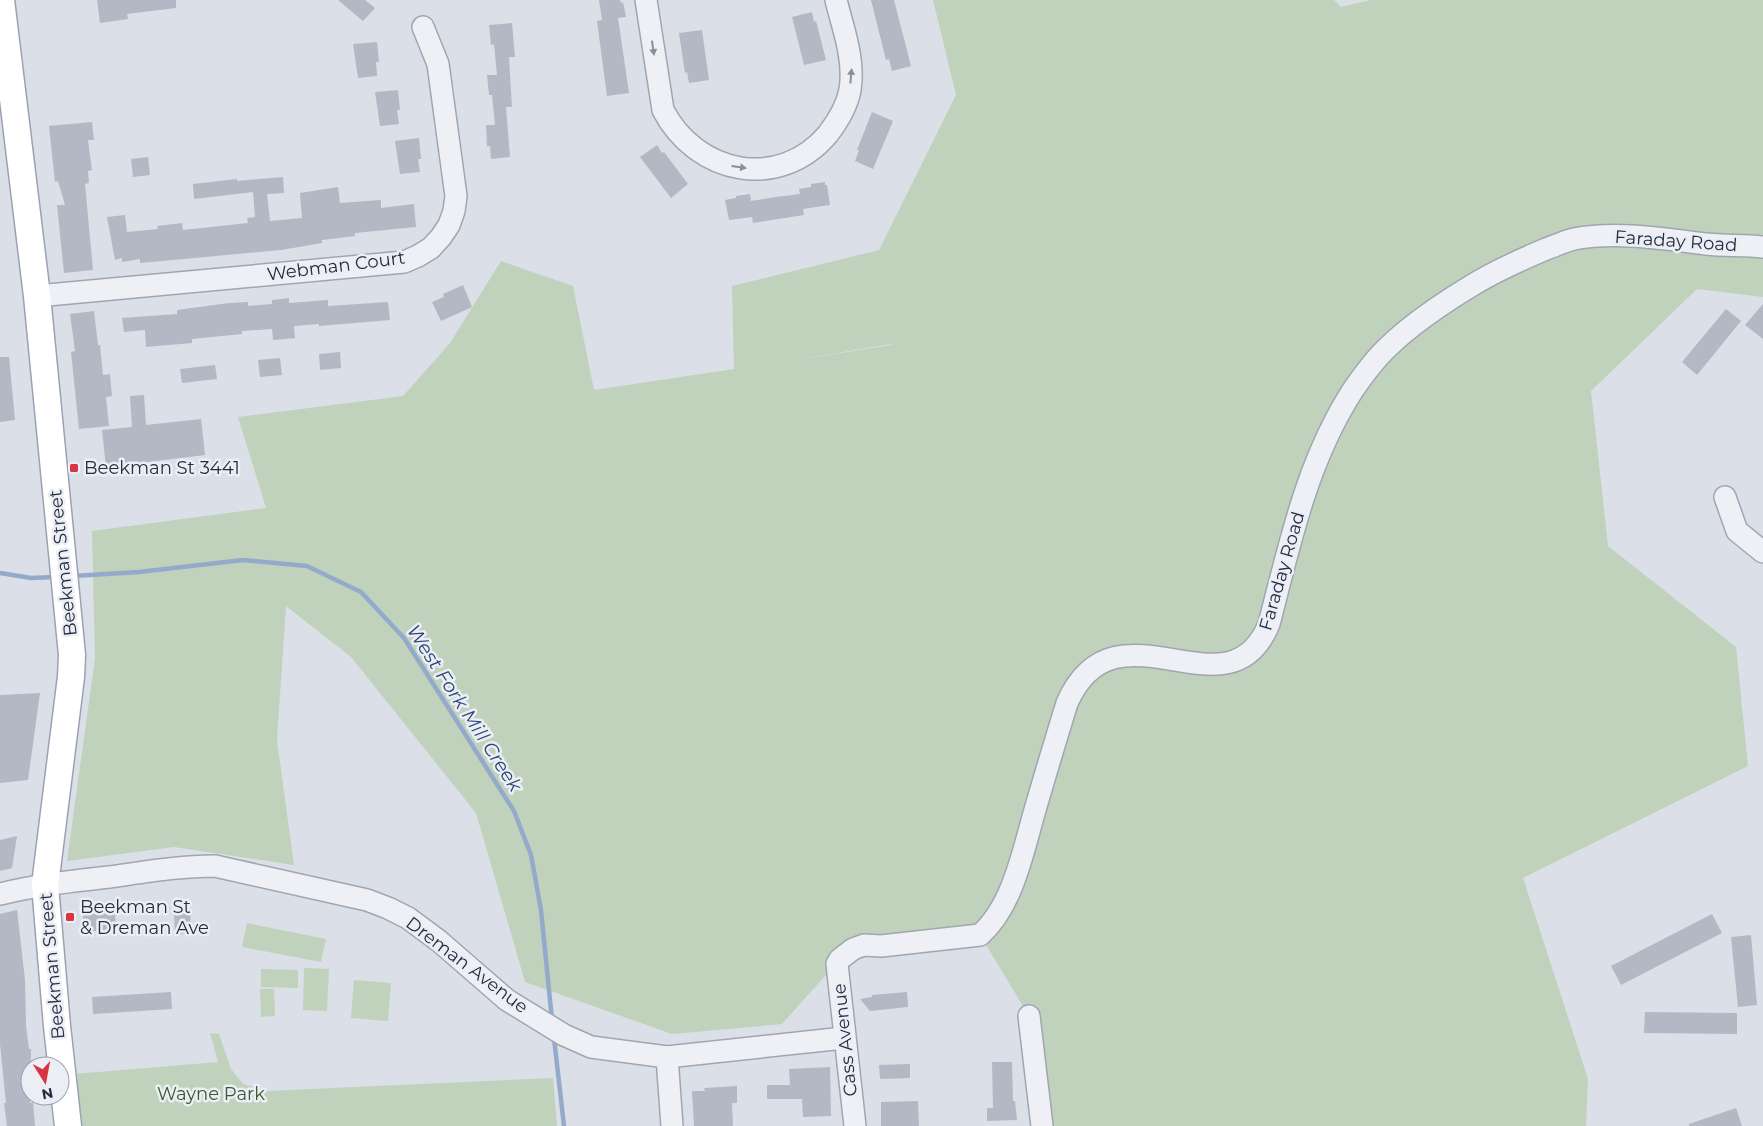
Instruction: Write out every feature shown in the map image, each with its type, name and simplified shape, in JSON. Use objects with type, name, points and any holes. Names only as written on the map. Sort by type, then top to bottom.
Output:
[{"type":"main road","name":"Beekman Street","points":[[1,0],[37,296],[72,654],[71,677],[45,885],[68,1126]]},
{"type":"street","points":[[646,0],[663,110],[669,123],[683,140],[700,154],[727,165],[756,169],[777,166],[804,154],[821,141],[842,112],[850,91],[852,62],[836,0]]},
{"type":"street","name":"Webman Court","points":[[37,296],[404,262],[430,248],[449,225],[454,211],[456,188],[438,64],[423,27]]},
{"type":"street","name":"Faraday Road","points":[[843,956],[853,949],[864,945],[881,946],[980,935],[990,926],[998,915],[1014,879],[1067,703],[1081,678],[1092,668],[1105,660],[1134,654],[1212,665],[1227,664],[1242,658],[1254,650],[1263,638],[1269,624],[1299,507],[1311,472],[1329,432],[1368,368],[1404,332],[1488,275],[1521,259],[1575,239],[1612,236],[1657,237],[1708,244],[1763,247]]},
{"type":"street","points":[[1725,497],[1737,531],[1763,552]]},
{"type":"street","name":"Dreman Avenue","points":[[0,894],[26,887],[192,866],[216,866],[367,900],[388,908],[408,918],[439,941],[507,1000],[573,1039],[591,1047],[667,1057],[844,1038]]},
{"type":"street","name":"Cass Avenue","points":[[843,956],[837,964],[855,1126]]},
{"type":"street","points":[[1029,1016],[1042,1126]]},
{"type":"street","points":[[667,1057],[672,1126]]},
{"type":"green space","points":[[933,0],[1334,0],[1341,7],[1371,0],[1763,0],[1763,297],[1697,289],[1591,391],[1608,546],[1736,647],[1748,766],[1523,878],[1588,1079],[1586,1126],[1042,1126],[1029,1016],[980,935],[843,956],[782,1024],[672,1034],[525,982],[476,813],[351,657],[286,606],[277,740],[294,865],[174,847],[67,861],[95,658],[92,531],[266,508],[238,417],[403,396],[450,343],[501,261],[573,286],[594,390],[734,369],[732,286],[879,250],[956,95]],"holes":[[[891,344],[891,345],[790,361]]]},
{"type":"green space","points":[[247,923],[326,939],[321,962],[242,947]]},
{"type":"green space","points":[[304,968],[329,969],[327,1011],[303,1010]]},
{"type":"green space","points":[[261,969],[298,970],[298,988],[261,987]]},
{"type":"green space","points":[[354,980],[391,983],[388,1021],[351,1018]]},
{"type":"green space","points":[[260,989],[274,989],[275,1016],[261,1017]]},
{"type":"green space","name":"Wayne Park","points":[[210,1033],[219,1034],[231,1069],[243,1084],[267,1091],[553,1078],[557,1126],[68,1126],[66,1106],[70,1106],[70,1074],[218,1062]]},
{"type":"building","points":[[97,0],[176,0],[176,8],[127,14],[128,19],[100,23]]},
{"type":"building","points":[[338,0],[365,0],[375,8],[363,21]]},
{"type":"building","points":[[599,0],[620,0],[621,3],[623,2],[626,17],[618,18],[629,93],[607,96],[597,21],[602,20]]},
{"type":"building","points":[[871,0],[894,0],[911,66],[892,71],[889,59],[886,60]]},
{"type":"building","points":[[812,12],[826,60],[804,65],[792,17]]},
{"type":"building","points":[[512,23],[515,57],[509,57],[512,107],[506,107],[510,157],[491,159],[490,146],[487,146],[486,125],[495,125],[492,95],[489,95],[487,75],[497,75],[494,44],[491,45],[489,25]]},
{"type":"building","points":[[702,30],[709,80],[689,83],[687,72],[685,73],[679,33]]},
{"type":"building","points":[[377,42],[379,62],[376,62],[377,76],[358,78],[353,44]]},
{"type":"building","points":[[398,90],[400,110],[397,110],[399,124],[380,126],[375,92]]},
{"type":"building","points":[[872,112],[893,121],[873,169],[855,161],[859,150],[857,150]]},
{"type":"building","points":[[92,122],[94,140],[88,140],[92,170],[88,171],[89,183],[85,184],[93,270],[64,273],[57,205],[65,205],[58,181],[55,182],[49,126]]},
{"type":"building","points":[[419,138],[421,159],[418,159],[420,172],[400,174],[395,141]]},
{"type":"building","points":[[657,145],[688,184],[671,198],[640,157]]},
{"type":"building","points":[[148,157],[150,175],[133,177],[131,159]]},
{"type":"building","points":[[283,177],[284,193],[267,194],[270,221],[302,218],[300,193],[338,187],[340,203],[381,200],[381,208],[414,204],[416,227],[355,233],[355,236],[322,240],[322,243],[281,250],[140,263],[140,259],[122,262],[122,258],[115,260],[107,217],[125,215],[127,232],[158,229],[157,226],[182,223],[183,230],[248,223],[247,218],[255,217],[253,192],[194,199],[193,184],[237,179],[237,181]]},
{"type":"building","points":[[825,182],[830,205],[803,209],[804,215],[753,223],[752,217],[729,220],[725,200],[750,194],[751,201],[800,194],[799,189],[811,187],[811,184]]},
{"type":"building","points":[[463,285],[472,307],[441,321],[432,302],[444,297],[443,294]]},
{"type":"building","points":[[289,298],[289,303],[328,300],[328,306],[388,302],[390,320],[319,326],[319,324],[294,326],[295,338],[273,340],[272,329],[242,331],[242,334],[192,339],[192,343],[146,347],[145,330],[124,332],[122,318],[177,314],[177,310],[229,303],[248,302],[248,306],[272,304],[272,300]]},
{"type":"building","points":[[1763,304],[1763,339],[1745,325]]},
{"type":"building","points":[[1726,309],[1741,321],[1697,375],[1682,362]]},
{"type":"building","points":[[94,311],[103,375],[110,374],[112,396],[106,397],[109,426],[79,429],[71,352],[75,351],[70,314]]},
{"type":"building","points":[[340,352],[341,368],[320,370],[319,354]]},
{"type":"building","points":[[0,357],[9,357],[15,420],[0,422]]},
{"type":"building","points":[[280,358],[282,375],[260,377],[258,360]]},
{"type":"building","points":[[215,365],[217,379],[182,383],[180,369]]},
{"type":"building","points":[[144,395],[146,425],[201,419],[205,455],[106,467],[102,430],[132,427],[130,396]]},
{"type":"building","points":[[40,693],[28,780],[0,783],[0,695]]},
{"type":"building","points":[[17,836],[12,868],[0,871],[0,840]]},
{"type":"building","points":[[17,910],[25,980],[26,1026],[29,1049],[31,1049],[31,1056],[20,1056],[20,1106],[33,1106],[35,1126],[7,1126],[0,1044],[0,914]]},
{"type":"building","points":[[190,910],[191,933],[175,934],[174,911]]},
{"type":"building","points":[[115,911],[116,929],[84,932],[83,914]]},
{"type":"building","points":[[1712,914],[1722,933],[1621,985],[1611,966]]},
{"type":"building","points":[[1751,935],[1757,1005],[1738,1007],[1731,937]]},
{"type":"building","points":[[171,992],[172,1009],[93,1014],[92,997]]},
{"type":"building","points":[[907,992],[908,1007],[870,1011],[860,999],[872,997],[872,995]]},
{"type":"building","points":[[1645,1012],[1737,1013],[1737,1034],[1644,1033]]},
{"type":"building","points":[[992,1062],[1012,1062],[1013,1101],[1015,1101],[1017,1120],[987,1121],[987,1108],[993,1108]]},
{"type":"building","points":[[910,1064],[910,1078],[880,1079],[879,1065]]},
{"type":"building","points":[[830,1067],[831,1116],[803,1117],[802,1099],[767,1099],[767,1085],[790,1085],[789,1069]]},
{"type":"building","points":[[737,1086],[737,1103],[732,1103],[733,1126],[694,1126],[692,1091],[705,1091],[704,1088]]},
{"type":"building","points":[[918,1101],[919,1126],[881,1126],[881,1102]]},
{"type":"building","points":[[1736,1108],[1742,1126],[1689,1126],[1689,1124]]},
{"type":"waterway","name":"West Fork Mill Creek","points":[[73,576],[139,572],[243,560],[307,566],[361,592],[404,638],[514,811],[531,855],[541,910],[552,1020]]},
{"type":"waterway","name":"West Fork Mill Creek","points":[[0,573],[31,578],[55,577]]},
{"type":"waterway","name":"West Fork Mill Creek","points":[[554,1038],[564,1126]]},
{"type":"place","name":"Beekman St 3441","points":[[74,468]]},
{"type":"place","name":"Beekman St & Dreman Ave","points":[[70,917]]}]
